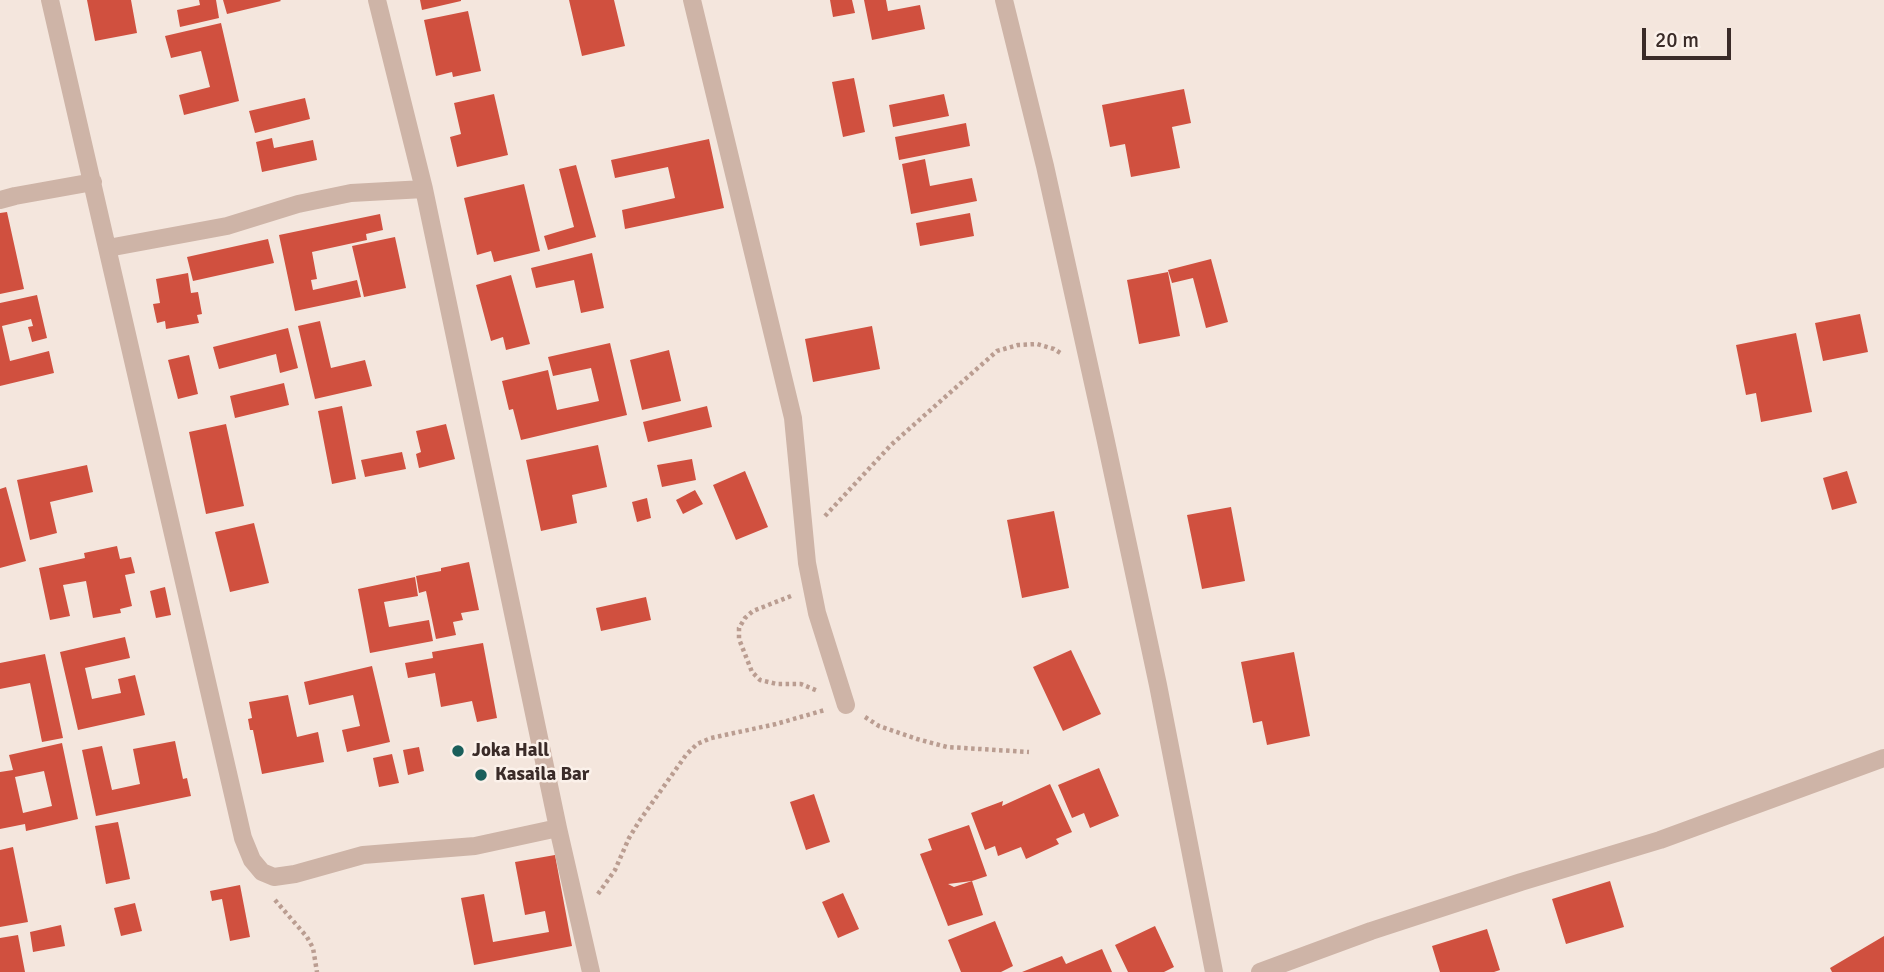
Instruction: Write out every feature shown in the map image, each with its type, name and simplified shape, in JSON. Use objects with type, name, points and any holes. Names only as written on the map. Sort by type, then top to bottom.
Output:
[{"type":"street","points":[[50,0],[243,838],[252,860],[262,872],[274,877],[295,874],[363,855],[475,846],[558,828]]},
{"type":"street","points":[[377,0],[424,189],[558,828],[591,972]]},
{"type":"street","points":[[692,0],[793,418],[807,562],[817,613],[846,705]]},
{"type":"street","points":[[1004,0],[1045,166],[1091,374],[1158,685],[1214,972]]},
{"type":"street","points":[[0,200],[93,182]]},
{"type":"street","points":[[108,248],[227,226],[298,204],[351,193],[424,189]]},
{"type":"street","points":[[1260,972],[1383,927],[1660,840],[1884,758]]},
{"type":"path","points":[[805,538],[891,444],[997,351],[1018,345],[1037,344],[1054,349],[1091,374]]},
{"type":"path","points":[[580,921],[615,870],[640,820],[686,755],[697,744],[711,738],[846,705]]},
{"type":"path","points":[[252,860],[266,891],[307,937],[313,948],[317,972]]},
{"type":"building","points":[[87,0],[131,0],[137,33],[95,41]]},
{"type":"building","points":[[199,0],[216,0],[219,18],[180,27],[177,10],[200,5]]},
{"type":"building","points":[[223,0],[280,0],[281,1],[227,14]]},
{"type":"building","points":[[420,0],[461,0],[461,1],[422,10]]},
{"type":"building","points":[[569,0],[614,0],[625,46],[582,56]]},
{"type":"building","points":[[830,0],[852,0],[855,13],[833,17]]},
{"type":"building","points":[[864,0],[886,0],[888,11],[920,5],[925,29],[872,40]]},
{"type":"building","points":[[468,11],[481,71],[453,77],[452,72],[436,76],[424,20]]},
{"type":"building","points":[[221,23],[239,101],[184,115],[179,95],[210,87],[201,51],[171,58],[165,36]]},
{"type":"building","points":[[854,78],[865,132],[843,137],[832,82]]},
{"type":"building","points":[[1184,89],[1191,123],[1172,127],[1180,168],[1131,177],[1125,144],[1110,147],[1102,105]]},
{"type":"building","points":[[494,94],[508,155],[457,167],[450,137],[461,134],[454,103]]},
{"type":"building","points":[[944,94],[949,116],[893,127],[889,105]]},
{"type":"building","points":[[305,98],[310,119],[255,133],[249,111]]},
{"type":"building","points":[[966,123],[970,146],[899,160],[895,137]]},
{"type":"building","points":[[272,138],[274,148],[313,140],[317,160],[262,172],[256,142]]},
{"type":"building","points":[[709,139],[724,208],[625,229],[622,210],[675,198],[668,167],[615,178],[611,160]]},
{"type":"building","points":[[925,159],[930,186],[972,178],[977,201],[911,214],[902,164]]},
{"type":"building","points":[[576,165],[596,237],[548,250],[544,236],[574,227],[559,169]]},
{"type":"building","points":[[524,184],[540,251],[494,262],[491,251],[477,255],[464,198]]},
{"type":"building","points":[[7,212],[24,289],[0,294],[0,213]]},
{"type":"building","points":[[970,213],[974,236],[920,246],[916,223]]},
{"type":"building","points":[[380,214],[383,230],[366,234],[367,240],[312,252],[317,279],[311,280],[313,290],[357,280],[361,297],[295,311],[279,235]]},
{"type":"building","points":[[395,237],[406,288],[364,297],[352,246]]},
{"type":"building","points":[[268,239],[274,263],[193,281],[187,257]]},
{"type":"building","points":[[592,253],[604,308],[581,313],[574,280],[536,288],[531,268]]},
{"type":"building","points":[[1211,259],[1228,322],[1206,328],[1193,278],[1172,283],[1168,270]]},
{"type":"building","points":[[1168,272],[1180,336],[1139,344],[1127,280]]},
{"type":"building","points":[[188,273],[191,293],[198,292],[202,314],[197,315],[199,323],[166,329],[165,321],[157,323],[153,304],[160,303],[156,279]]},
{"type":"building","points":[[511,275],[530,344],[506,350],[503,337],[491,341],[476,285]]},
{"type":"building","points":[[37,295],[47,338],[32,342],[28,327],[33,326],[31,319],[2,326],[10,361],[49,351],[54,373],[0,386],[0,303]]},
{"type":"building","points":[[1860,314],[1868,352],[1823,361],[1815,323]]},
{"type":"building","points":[[320,321],[331,368],[365,360],[372,386],[315,399],[298,326]]},
{"type":"building","points":[[872,326],[880,369],[813,382],[805,339]]},
{"type":"building","points":[[288,328],[298,368],[280,373],[276,354],[219,369],[213,347]]},
{"type":"building","points":[[1796,333],[1812,412],[1761,422],[1756,393],[1746,395],[1736,345]]},
{"type":"building","points":[[610,343],[627,415],[521,440],[513,409],[509,410],[502,381],[548,370],[557,410],[599,401],[591,368],[553,376],[548,357]]},
{"type":"building","points":[[669,350],[681,401],[642,410],[630,360]]},
{"type":"building","points":[[189,355],[198,394],[178,399],[168,360]]},
{"type":"building","points":[[284,383],[289,405],[235,418],[230,396]]},
{"type":"building","points":[[342,406],[356,479],[332,484],[318,411]]},
{"type":"building","points":[[707,406],[712,427],[648,442],[643,422]]},
{"type":"building","points":[[226,424],[244,506],[206,514],[189,432]]},
{"type":"building","points":[[446,424],[455,459],[419,468],[416,454],[421,452],[416,431]]},
{"type":"building","points":[[598,445],[607,487],[572,495],[577,523],[541,531],[526,460]]},
{"type":"building","points":[[402,452],[406,469],[365,477],[361,460]]},
{"type":"building","points":[[692,459],[696,480],[662,487],[657,465]]},
{"type":"building","points":[[87,465],[93,492],[50,502],[57,533],[30,540],[17,480]]},
{"type":"building","points":[[745,471],[768,527],[736,540],[713,485]]},
{"type":"building","points":[[1847,471],[1857,503],[1832,510],[1823,478]]},
{"type":"building","points":[[6,487],[26,561],[0,568],[0,489]]},
{"type":"building","points":[[695,490],[703,504],[683,514],[676,500]]},
{"type":"building","points":[[647,498],[651,518],[637,522],[632,502]]},
{"type":"building","points":[[1231,507],[1245,581],[1202,589],[1187,515]]},
{"type":"building","points":[[1054,511],[1069,588],[1022,598],[1007,520]]},
{"type":"building","points":[[254,523],[269,583],[230,592],[215,532]]},
{"type":"building","points":[[117,546],[120,559],[131,557],[135,573],[125,575],[132,606],[120,609],[121,613],[93,618],[86,581],[63,585],[70,616],[50,620],[39,568],[85,558],[84,553]]},
{"type":"building","points":[[469,562],[479,610],[461,613],[463,620],[453,622],[456,635],[436,639],[426,591],[419,593],[416,576]]},
{"type":"building","points":[[415,577],[418,596],[384,602],[389,627],[429,620],[433,641],[370,653],[358,589]]},
{"type":"building","points":[[165,587],[171,615],[156,618],[150,591]]},
{"type":"building","points":[[646,597],[651,620],[601,631],[596,608]]},
{"type":"building","points":[[125,637],[130,658],[85,668],[92,699],[121,693],[118,679],[135,675],[145,715],[78,730],[60,652]]},
{"type":"building","points":[[483,643],[497,718],[477,722],[472,701],[441,707],[435,673],[408,678],[405,663],[433,658],[432,652]]},
{"type":"building","points":[[1071,650],[1101,714],[1063,731],[1033,667]]},
{"type":"building","points":[[1294,652],[1310,736],[1267,745],[1262,721],[1253,723],[1241,662]]},
{"type":"building","points":[[45,654],[63,738],[42,742],[30,683],[0,689],[0,663]]},
{"type":"building","points":[[372,666],[390,742],[347,752],[342,730],[360,726],[353,695],[309,705],[304,682]]},
{"type":"building","points":[[288,695],[297,737],[318,732],[324,762],[262,774],[253,730],[250,730],[248,719],[252,718],[249,702]]},
{"type":"building","points":[[175,741],[183,779],[187,778],[191,796],[96,816],[82,750],[102,746],[112,790],[140,784],[133,749]]},
{"type":"building","points":[[62,743],[78,819],[26,831],[25,824],[0,829],[0,772],[13,770],[9,755]],"holes":[[[44,771],[52,806],[23,813],[15,777]]]},
{"type":"building","points":[[419,747],[424,771],[408,775],[403,750]]},
{"type":"building","points":[[392,754],[399,783],[379,787],[373,758]]},
{"type":"building","points":[[1099,768],[1119,816],[1090,828],[1084,813],[1072,818],[1058,785]]},
{"type":"building","points":[[1050,784],[1072,832],[1056,839],[1059,844],[1026,859],[1021,847],[998,856],[995,846],[985,850],[971,813],[1003,801],[1002,806]]},
{"type":"building","points":[[814,794],[830,842],[806,850],[790,802]]},
{"type":"building","points":[[118,822],[130,879],[106,884],[95,826]]},
{"type":"building","points":[[969,825],[987,876],[972,881],[983,915],[948,926],[920,854],[932,850],[928,839]],"holes":[[[972,881],[954,887],[948,884]]]},
{"type":"building","points":[[13,847],[28,922],[0,927],[0,850]]},
{"type":"building","points":[[555,855],[572,946],[474,965],[461,898],[484,894],[493,942],[549,932],[545,911],[525,915],[515,862]]},
{"type":"building","points":[[1610,881],[1624,927],[1566,944],[1552,899]]},
{"type":"building","points":[[240,885],[250,937],[230,941],[222,899],[212,901],[210,891]]},
{"type":"building","points":[[843,893],[859,929],[838,938],[822,902]]},
{"type":"building","points":[[135,903],[142,931],[121,936],[114,908]]},
{"type":"building","points":[[995,921],[1013,966],[1001,972],[961,972],[948,940]]},
{"type":"building","points":[[61,925],[65,946],[33,952],[30,932]]},
{"type":"building","points":[[1155,926],[1174,967],[1164,972],[1128,972],[1115,945]]},
{"type":"building","points":[[1487,929],[1500,970],[1440,972],[1432,946]]},
{"type":"building","points":[[18,935],[25,972],[0,972],[0,938]]},
{"type":"building","points":[[1884,936],[1884,972],[1832,972],[1830,968]]},
{"type":"building","points":[[1102,949],[1112,972],[1022,972],[1062,956],[1066,964]]},
{"type":"place","name":"Joka Hall","points":[[458,751]]},
{"type":"place","name":"Kasaila Bar","points":[[481,775]]}]
